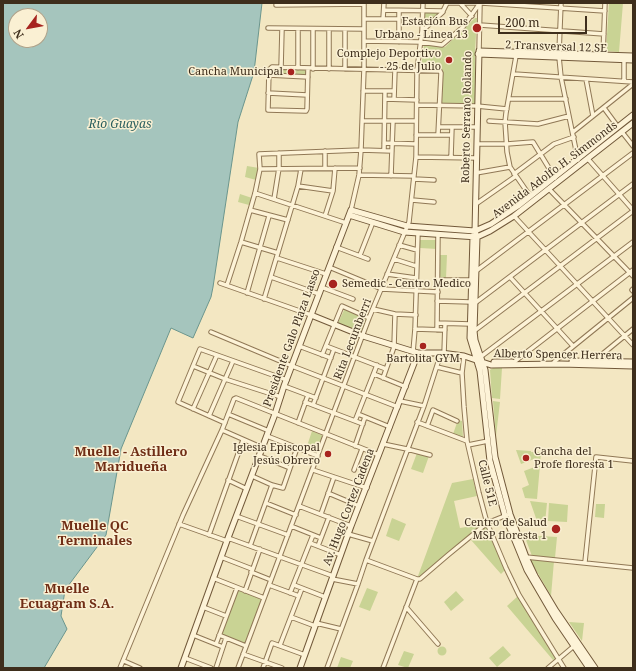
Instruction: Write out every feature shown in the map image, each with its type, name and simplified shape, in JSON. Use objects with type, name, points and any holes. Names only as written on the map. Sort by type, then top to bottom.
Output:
[{"type":"street","points":[[383,19],[384,3]]},
{"type":"street","name":"Rita Lecumberri","points":[[238,668],[373,309],[409,222],[416,157],[417,70],[422,31],[423,3]]},
{"type":"street","points":[[422,31],[444,11],[447,3],[476,3]]},
{"type":"street","points":[[460,3],[472,16]]},
{"type":"street","points":[[364,41],[420,42],[442,45],[458,32],[481,3],[561,5],[605,11]]},
{"type":"street","name":"Roberto Serrano Rolando","points":[[481,3],[476,158],[476,271],[470,324],[471,344],[485,370],[495,457],[507,515],[535,576],[556,611],[595,668]]},
{"type":"street","points":[[603,55],[605,3]]},
{"type":"street","points":[[276,5],[364,4]]},
{"type":"street","name":"Presidente Galo Plaza Lasso","points":[[181,668],[236,516],[263,448],[286,380],[350,212],[360,168],[364,70],[364,4]]},
{"type":"street","points":[[561,5],[559,31],[561,78],[578,160]]},
{"type":"street","points":[[384,10],[444,11]]},
{"type":"street","points":[[399,11],[399,42]]},
{"type":"street","points":[[364,19],[399,19]]},
{"type":"street","points":[[480,25],[604,34]]},
{"type":"street","points":[[268,28],[364,29]]},
{"type":"street","points":[[281,68],[282,29]]},
{"type":"street","points":[[298,29],[298,68]]},
{"type":"street","points":[[313,29],[313,68]]},
{"type":"street","points":[[329,29],[329,69]]},
{"type":"street","points":[[345,29],[345,69]]},
{"type":"street","name":"2 Transversal 12 SE","points":[[479,52],[633,60]]},
{"type":"street","name":"2 Transversal 12 SE","points":[[479,52],[516,56],[633,56]]},
{"type":"street","points":[[516,56],[507,109],[507,144],[510,166],[530,196]]},
{"type":"street","points":[[624,60],[624,81]]},
{"type":"street","points":[[308,68],[306,112],[271,111],[268,108],[268,93],[269,70],[272,68],[281,68],[298,68],[308,68],[313,68],[440,71],[438,135]]},
{"type":"street","points":[[394,99],[395,70]]},
{"type":"street","points":[[514,74],[624,81],[633,83]]},
{"type":"street","points":[[269,75],[308,77]]},
{"type":"street","points":[[586,79],[593,116]]},
{"type":"street","points":[[573,132],[633,83]]},
{"type":"street","points":[[363,91],[394,91]]},
{"type":"street","points":[[384,150],[385,91]]},
{"type":"street","points":[[268,93],[307,95]]},
{"type":"street","points":[[385,99],[417,100]]},
{"type":"street","points":[[509,99],[566,99]]},
{"type":"street","points":[[417,106],[478,106],[507,109]]},
{"type":"street","points":[[604,108],[618,127]]},
{"type":"street","name":"Avenida Adolfo H. Simmonds","points":[[350,212],[373,222],[406,229],[475,231],[485,228],[555,178],[633,115]]},
{"type":"street","points":[[489,121],[538,124],[569,116]]},
{"type":"street","points":[[362,121],[416,122]]},
{"type":"street","points":[[391,176],[393,121]]},
{"type":"street","name":"Avenida Adolfo H. Simmonds","points":[[350,212],[418,233],[475,237],[490,231],[514,216],[633,123]]},
{"type":"street","points":[[439,127],[477,127]]},
{"type":"street","points":[[451,157],[452,127]]},
{"type":"street","points":[[622,132],[633,146]]},
{"type":"street","points":[[416,135],[451,135]]},
{"type":"street","points":[[476,204],[554,144],[574,137]]},
{"type":"street","points":[[477,144],[533,142],[555,178]]},
{"type":"street","points":[[384,143],[416,144]]},
{"type":"street","points":[[228,285],[250,210],[260,169],[259,154],[361,150],[392,151]]},
{"type":"street","points":[[325,168],[326,151]]},
{"type":"street","points":[[274,199],[279,168],[279,153]]},
{"type":"street","points":[[476,271],[633,153]]},
{"type":"street","points":[[416,157],[476,158]]},
{"type":"street","points":[[474,331],[597,239],[633,210],[588,159]]},
{"type":"street","points":[[476,173],[510,166]]},
{"type":"street","points":[[326,216],[333,191],[335,168]]},
{"type":"street","points":[[260,169],[360,168]]},
{"type":"street","points":[[264,299],[293,205],[301,169]]},
{"type":"street","points":[[359,174],[414,177],[434,180]]},
{"type":"street","points":[[437,301],[473,303],[510,277],[633,184]]},
{"type":"street","points":[[298,186],[333,191]]},
{"type":"street","points":[[549,189],[633,276]]},
{"type":"street","points":[[254,192],[346,223]]},
{"type":"street","points":[[412,200],[434,202]]},
{"type":"street","points":[[250,210],[288,220]]},
{"type":"street","points":[[247,292],[269,216]]},
{"type":"street","points":[[514,216],[633,345]]},
{"type":"street","points":[[360,256],[373,222]]},
{"type":"street","points":[[416,353],[416,266],[418,233]]},
{"type":"street","points":[[437,330],[438,234]]},
{"type":"street","name":"Roberto Serrano Rolando","points":[[475,237],[472,280],[474,331],[480,360],[488,441],[494,479],[520,554],[532,580],[589,668]]},
{"type":"street","points":[[241,242],[278,253]]},
{"type":"street","points":[[480,360],[633,242]]},
{"type":"street","points":[[399,245],[417,250]]},
{"type":"street","points":[[336,247],[368,259]]},
{"type":"street","points":[[277,258],[326,274]]},
{"type":"street","points":[[394,258],[416,266]]},
{"type":"street","points":[[329,267],[382,289],[438,292]]},
{"type":"street","points":[[514,362],[633,270]]},
{"type":"street","points":[[387,274],[416,278]]},
{"type":"street","points":[[271,277],[319,294]]},
{"type":"street","points":[[510,277],[573,346]]},
{"type":"street","points":[[438,280],[472,280]]},
{"type":"street","points":[[220,283],[311,315],[363,336]]},
{"type":"street","points":[[321,287],[353,299]]},
{"type":"street","points":[[554,362],[633,298]]},
{"type":"street","points":[[322,355],[342,306],[370,318]]},
{"type":"street","points":[[373,309],[395,314],[416,315]]},
{"type":"street","points":[[383,378],[394,347],[395,314]]},
{"type":"street","points":[[437,323],[470,324]]},
{"type":"street","points":[[327,668],[424,406],[442,353],[445,324]]},
{"type":"street","points":[[594,361],[633,329]]},
{"type":"street","points":[[415,330],[445,330]]},
{"type":"street","points":[[212,332],[292,366],[398,407]]},
{"type":"street","name":"Alberto Spencer Herrera","points":[[363,336],[416,353],[442,353],[466,356],[491,365],[561,364],[633,366]]},
{"type":"street","points":[[466,356],[471,344]]},
{"type":"street","points":[[299,346],[331,358]]},
{"type":"street","points":[[326,346],[386,368]]},
{"type":"street","points":[[224,423],[178,401],[201,349],[286,380]]},
{"type":"street","points":[[313,405],[334,350]]},
{"type":"street","name":"Av. Hugo Cortez Cadena","points":[[300,668],[351,526],[406,387],[416,353]]},
{"type":"street","points":[[193,409],[217,355]]},
{"type":"street","name":"Calle 51E","points":[[466,356],[462,373],[468,443],[478,493],[487,523],[519,595],[564,668]]},
{"type":"street","name":"Alberto Spencer Herrera","points":[[480,360],[514,362],[633,362]]},
{"type":"street","points":[[209,416],[233,361]]},
{"type":"street","points":[[356,421],[377,365]]},
{"type":"street","points":[[193,366],[225,379],[281,396]]},
{"type":"street","points":[[437,368],[462,373]]},
{"type":"street","points":[[374,374],[406,387]]},
{"type":"street","points":[[284,386],[316,398]]},
{"type":"street","points":[[298,423],[308,395]]},
{"type":"street","points":[[120,668],[234,399],[236,398],[379,455]]},
{"type":"street","points":[[400,401],[424,406]]},
{"type":"street","points":[[305,402],[363,424]]},
{"type":"street","points":[[427,426],[433,410],[457,421]]},
{"type":"street","points":[[228,414],[297,448],[318,456]]},
{"type":"street","points":[[358,414],[390,426]]},
{"type":"street","points":[[355,446],[366,417]]},
{"type":"street","points":[[417,422],[468,443],[488,441]]},
{"type":"street","points":[[222,430],[263,448]]},
{"type":"street","points":[[209,535],[243,440]]},
{"type":"street","points":[[383,444],[408,449],[430,456]]},
{"type":"street","points":[[252,476],[282,488],[297,448]]},
{"type":"street","points":[[354,470],[362,449]]},
{"type":"street","points":[[260,456],[290,468]]},
{"type":"street","points":[[585,562],[596,457],[633,461]]},
{"type":"street","points":[[313,470],[366,488]]},
{"type":"street","points":[[320,514],[334,477]]},
{"type":"street","points":[[228,480],[247,488]]},
{"type":"street","points":[[250,546],[272,485]]},
{"type":"street","points":[[328,493],[359,506]]},
{"type":"street","points":[[266,503],[296,515]]},
{"type":"street","points":[[299,506],[351,526]]},
{"type":"street","points":[[366,560],[420,579],[448,554],[487,523],[507,515]]},
{"type":"street","points":[[236,516],[288,535]]},
{"type":"street","points":[[318,546],[329,517]]},
{"type":"street","points":[[180,524],[209,535],[260,549],[332,577],[358,584]]},
{"type":"street","points":[[291,526],[321,538]]},
{"type":"street","points":[[348,534],[373,541]]},
{"type":"street","points":[[290,593],[313,535]]},
{"type":"street","points":[[310,543],[341,555]]},
{"type":"street","points":[[244,591],[260,549]]},
{"type":"street","points":[[221,557],[271,580]]},
{"type":"street","points":[[526,557],[633,568]]},
{"type":"street","points":[[213,578],[264,598]]},
{"type":"street","points":[[383,668],[417,579]]},
{"type":"street","points":[[269,585],[299,596]]},
{"type":"street","points":[[294,585],[325,597]]},
{"type":"street","points":[[216,644],[237,588]]},
{"type":"street","points":[[280,645],[302,588]]},
{"type":"street","points":[[203,607],[226,616]]},
{"type":"street","points":[[406,607],[438,644]]},
{"type":"street","points":[[291,617],[341,629]]},
{"type":"street","points":[[193,635],[223,647]]},
{"type":"street","points":[[219,635],[246,646]]},
{"type":"street","points":[[216,668],[226,638]]},
{"type":"street","points":[[263,668],[271,644],[280,645],[305,655]]},
{"type":"street","points":[[548,668],[574,646]]},
{"type":"street","points":[[243,654],[282,668]]},
{"type":"street","points":[[184,658],[211,668]]},
{"type":"street","points":[[124,661],[140,668]]},
{"type":"street","points":[[196,662],[199,668]]},
{"type":"green space","points":[[609,3],[623,3],[619,52],[606,51]]},
{"type":"green space","points":[[425,12],[440,13],[424,28]]},
{"type":"green space","name":"Complejo Deportivo - 25 de Julio","points":[[475,18],[477,18],[475,51],[475,104],[442,103],[443,70],[421,68],[424,45],[445,47]]},
{"type":"green space","points":[[273,68],[306,69],[306,76],[273,74]]},
{"type":"green space","points":[[247,166],[259,168],[256,180],[245,177]]},
{"type":"green space","points":[[240,194],[252,198],[249,205],[238,202]]},
{"type":"green space","points":[[420,240],[437,240],[437,249],[420,248]]},
{"type":"green space","points":[[440,255],[447,255],[446,278],[439,278]]},
{"type":"green space","points":[[345,308],[368,318],[362,333],[338,323]]},
{"type":"green space","points":[[493,368],[502,368],[500,399],[492,398],[490,370]]},
{"type":"green space","points":[[493,401],[500,402],[496,436]]},
{"type":"green space","points":[[458,420],[462,421],[463,438],[453,434]]},
{"type":"green space","points":[[312,431],[324,436],[318,453],[306,449]]},
{"type":"green space","points":[[516,450],[541,452],[540,464],[536,465],[534,459],[521,464]]},
{"type":"green space","points":[[417,453],[429,456],[423,473],[411,469]]},
{"type":"green space","points":[[540,465],[537,499],[525,498],[522,488],[529,485],[524,471]]},
{"type":"green space","points":[[473,479],[477,496],[454,501],[460,528],[484,524],[421,577],[418,576],[452,483]]},
{"type":"green space","points":[[530,501],[547,503],[545,523],[538,524]]},
{"type":"green space","points":[[549,503],[568,505],[567,522],[548,521]]},
{"type":"green space","points":[[596,504],[605,504],[604,518],[595,517]]},
{"type":"green space","points":[[392,518],[406,524],[399,541],[386,536]]},
{"type":"green space","points":[[487,526],[505,570],[501,574],[471,540]]},
{"type":"green space","points":[[524,535],[557,537],[555,558],[532,556]]},
{"type":"green space","points":[[529,558],[554,561],[551,596]]},
{"type":"green space","points":[[367,588],[378,592],[370,611],[359,607]]},
{"type":"green space","points":[[238,589],[263,599],[246,644],[221,634]]},
{"type":"green space","points":[[456,591],[464,600],[451,611],[444,602]]},
{"type":"green space","points":[[518,596],[556,658],[553,660],[507,606]]},
{"type":"green space","points":[[569,622],[584,623],[582,641]]},
{"type":"green space","points":[[442,646],[447,651],[442,656],[437,651]]},
{"type":"green space","points":[[503,646],[511,655],[497,667],[489,658]]},
{"type":"green space","points":[[404,651],[414,654],[408,668],[398,665]]},
{"type":"green space","points":[[341,657],[353,661],[350,668],[337,668]]},
{"type":"water","name":"Río Guayas","points":[[3,3],[262,3],[254,72],[238,122],[211,297],[193,338],[171,328],[121,449],[106,535],[65,590],[61,616],[67,629],[44,668],[3,668]]},
{"type":"place","name":"Estación Bus Urbano - Linea 13","points":[[477,28]]},
{"type":"place","name":"Complejo Deportivo - 25 de Julio","points":[[449,60]]},
{"type":"place","name":"Cancha Municipal","points":[[291,72]]},
{"type":"place","name":"Semedic - Centro Medico","points":[[333,284]]},
{"type":"place","name":"Bartolita GYM","points":[[423,346]]},
{"type":"place","name":"Iglesia Episcopal Jesús Obrero","points":[[328,454]]},
{"type":"place","name":"Cancha del Profe floresta 1","points":[[526,458]]},
{"type":"place","name":"Centro de Salud MSP floresta 1","points":[[556,529]]},
{"type":"district","name":"Muelle - Astillero Maridueña","points":[[131,460]]},
{"type":"district","name":"Muelle QC Terminales","points":[[95,534]]},
{"type":"district","name":"Muelle Ecuagram S.A.","points":[[67,596]]}]
